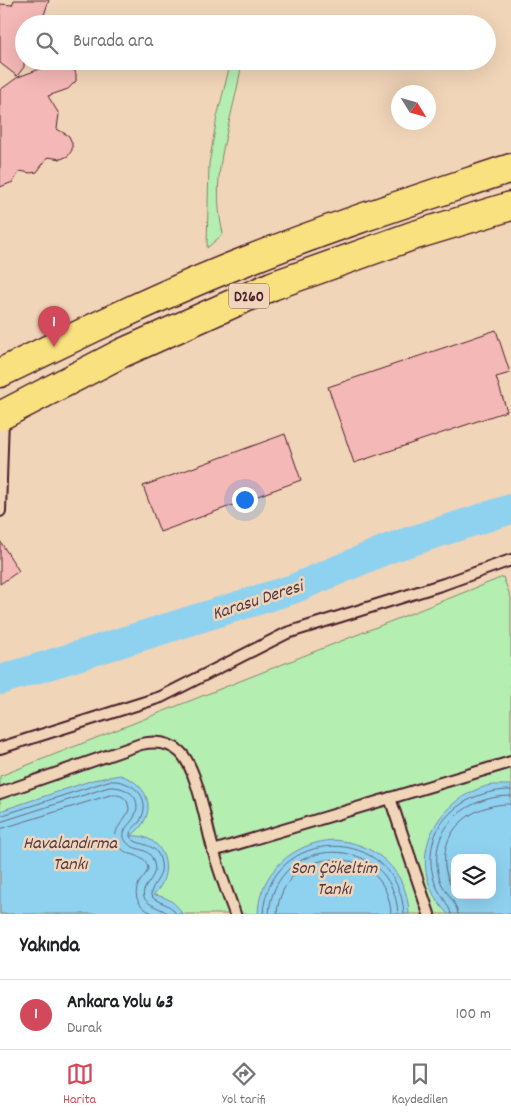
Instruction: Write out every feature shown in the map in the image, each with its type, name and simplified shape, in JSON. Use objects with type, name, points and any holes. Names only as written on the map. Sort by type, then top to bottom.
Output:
[{"type":"highway","name":"D260","points":[[0,373],[89,330],[250,259],[511,168]]},
{"type":"highway","name":"D260","points":[[2,415],[122,354],[272,286],[412,236],[511,206]]},
{"type":"lane","points":[[0,510],[2,415]]},
{"type":"lane","points":[[0,748],[161,696],[287,633],[444,584],[511,560]]},
{"type":"lane","points":[[0,793],[141,744],[162,743],[180,752],[192,769],[213,851],[235,914]]},
{"type":"lane","points":[[213,851],[511,762]]},
{"type":"lane","points":[[390,798],[429,914]]},
{"type":"green space","points":[[229,70],[240,70],[220,167],[218,188],[223,234],[207,248],[209,164],[217,117]]},
{"type":"green space","points":[[503,577],[511,598],[511,914],[0,914],[0,776]]},
{"type":"water","name":"Havalandırma Tankı","points":[[120,775],[139,786],[145,793],[148,802],[148,811],[145,819],[140,828],[131,836],[143,837],[152,841],[164,856],[166,866],[164,876],[160,886],[153,895],[170,900],[182,914],[0,914],[0,811],[93,780]]},
{"type":"water","points":[[491,785],[511,785],[511,914],[448,914],[434,896],[427,876],[426,856],[430,837],[439,820],[452,804],[470,793]]},
{"type":"water","name":"Son Çökeltim Tankı","points":[[333,840],[362,846],[386,862],[396,872],[403,885],[409,914],[258,914],[260,899],[265,885],[281,862],[305,847],[318,842]]},
{"type":"building","points":[[14,0],[49,0],[44,15],[15,15],[15,70],[22,70],[17,76],[0,63],[0,4],[12,5]]},
{"type":"building","points":[[37,70],[74,70],[76,81],[68,89],[48,96],[59,114],[57,129],[69,136],[72,150],[68,156],[61,159],[48,157],[37,172],[20,171],[13,182],[0,187],[0,90],[18,77]]},
{"type":"building","points":[[496,330],[510,373],[496,377],[507,411],[354,463],[328,387]]},
{"type":"building","points":[[285,434],[301,480],[160,532],[143,486]]},
{"type":"building","points":[[0,541],[19,571],[0,584]]},
{"type":"waterway","name":"Karasu Deresi","points":[[0,680],[293,589],[390,548],[511,509]]},
{"type":"place","name":"Ankara Yolu 63","points":[[54,347]]}]
